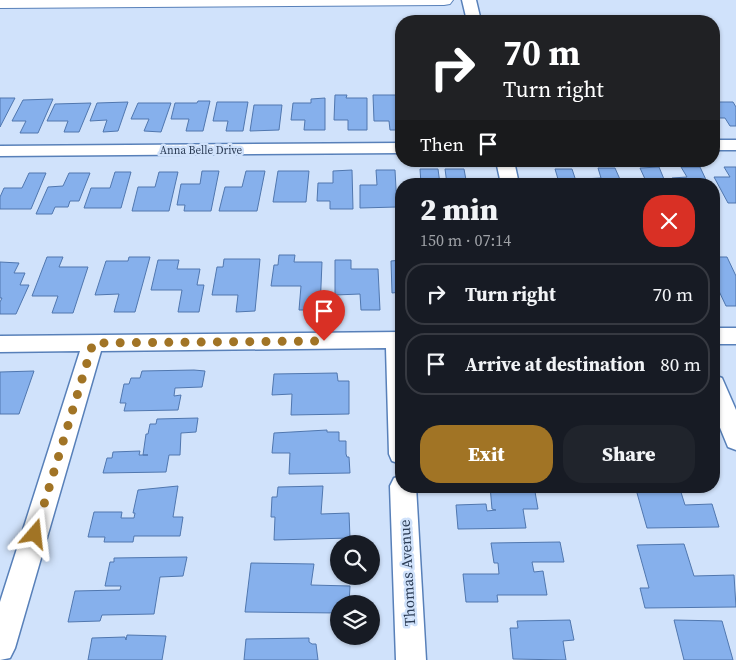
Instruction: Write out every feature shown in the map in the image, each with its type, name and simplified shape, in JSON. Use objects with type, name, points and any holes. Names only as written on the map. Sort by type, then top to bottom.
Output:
[{"type":"main road","points":[[0,3],[444,0]]},
{"type":"street","points":[[470,0],[473,15]]},
{"type":"street","points":[[720,145],[736,144]]},
{"type":"street","name":"Anna Belle Drive","points":[[0,151],[395,148]]},
{"type":"street","points":[[720,336],[736,336]]},
{"type":"street","points":[[0,344],[395,340]]},
{"type":"street","points":[[0,648],[93,343]]},
{"type":"street","points":[[720,399],[736,440]]},
{"type":"street","name":"Thomas Avenue","points":[[403,493],[411,660]]},
{"type":"building","points":[[335,95],[347,95],[346,98],[367,98],[367,130],[348,130],[348,120],[334,120]]},
{"type":"building","points":[[373,95],[395,95],[395,130],[390,130],[389,121],[374,121]]},
{"type":"building","points":[[0,98],[15,98],[0,127]]},
{"type":"building","points":[[325,98],[325,130],[304,130],[305,120],[291,120],[293,103],[311,103],[311,99]]},
{"type":"building","points":[[53,99],[38,133],[20,133],[26,121],[12,121],[23,100]]},
{"type":"building","points":[[198,101],[210,101],[203,131],[186,131],[189,119],[171,119],[175,103],[197,103]]},
{"type":"building","points":[[128,102],[118,131],[103,132],[107,120],[90,121],[97,103]]},
{"type":"building","points":[[217,102],[248,102],[243,131],[226,131],[228,121],[213,121]]},
{"type":"building","points":[[720,102],[733,102],[736,107],[736,126],[730,126],[725,118],[720,118]]},
{"type":"building","points":[[91,103],[79,132],[64,132],[68,121],[47,121],[55,104]]},
{"type":"building","points":[[138,103],[171,103],[161,132],[144,131],[149,119],[131,119]]},
{"type":"building","points":[[254,105],[282,105],[279,130],[250,131]]},
{"type":"building","points":[[659,167],[664,178],[645,178],[640,168]]},
{"type":"building","points":[[681,167],[700,167],[705,178],[672,178],[687,177]]},
{"type":"building","points":[[724,167],[736,167],[736,203],[728,203],[720,188],[720,178],[714,177],[730,177]]},
{"type":"building","points":[[598,168],[615,168],[619,178],[601,178]]},
{"type":"building","points":[[420,169],[438,169],[439,178],[421,178]]},
{"type":"building","points":[[445,169],[464,169],[466,178],[446,178]]},
{"type":"building","points":[[555,169],[572,169],[575,178],[558,178]]},
{"type":"building","points":[[352,170],[353,209],[330,209],[330,201],[317,201],[318,183],[333,183],[333,171]]},
{"type":"building","points":[[376,170],[395,170],[395,207],[360,208],[360,185],[377,185]]},
{"type":"building","points":[[202,171],[219,171],[211,211],[184,211],[185,205],[177,205],[181,184],[200,184]]},
{"type":"building","points":[[246,171],[265,171],[257,211],[219,211],[225,187],[242,187]]},
{"type":"building","points":[[278,171],[309,171],[306,202],[273,202]]},
{"type":"building","points":[[115,172],[131,172],[121,208],[84,208],[91,188],[110,188]]},
{"type":"building","points":[[159,172],[178,172],[169,211],[132,211],[138,187],[155,187]]},
{"type":"building","points":[[29,173],[46,173],[31,209],[0,209],[0,197],[4,188],[22,188]]},
{"type":"building","points":[[69,173],[90,173],[79,201],[70,201],[68,207],[55,207],[52,214],[36,214],[48,187],[63,186]]},
{"type":"building","points":[[279,255],[295,255],[294,262],[322,262],[320,310],[299,310],[301,286],[271,286],[274,265],[278,265]]},
{"type":"building","points":[[47,257],[63,257],[59,267],[88,267],[73,313],[52,313],[58,296],[32,296]]},
{"type":"building","points":[[129,257],[150,257],[135,312],[114,312],[119,294],[95,295],[106,261],[128,261]]},
{"type":"building","points":[[720,257],[727,257],[736,276],[736,306],[726,306],[720,293]]},
{"type":"building","points":[[224,259],[260,259],[255,311],[236,312],[238,295],[212,295],[217,267],[223,267]]},
{"type":"building","points":[[158,260],[179,260],[177,269],[200,269],[197,285],[204,285],[199,312],[178,312],[182,290],[151,290]]},
{"type":"building","points":[[335,260],[351,260],[351,269],[378,269],[380,310],[361,310],[360,294],[335,295]]},
{"type":"building","points":[[391,261],[395,261],[395,293],[392,293]]},
{"type":"building","points":[[0,262],[19,263],[14,273],[25,273],[20,285],[29,285],[16,314],[0,314],[2,298],[0,298]]},
{"type":"building","points":[[34,371],[19,414],[0,414],[0,372]]},
{"type":"building","points":[[142,371],[205,371],[202,387],[175,388],[174,396],[181,395],[178,410],[124,411],[126,403],[120,403],[124,384],[129,384],[131,378],[140,378]]},
{"type":"building","points":[[337,373],[338,381],[349,381],[349,414],[291,415],[292,394],[272,395],[274,374]]},
{"type":"building","points":[[198,418],[196,432],[181,433],[180,455],[169,455],[166,472],[103,473],[107,458],[112,458],[113,452],[140,451],[139,455],[143,455],[146,434],[148,434],[150,424],[156,424],[157,419]]},
{"type":"building","points":[[327,430],[327,432],[339,432],[339,441],[346,441],[346,454],[349,457],[350,473],[289,474],[290,453],[272,453],[274,433]]},
{"type":"building","points":[[178,486],[173,517],[183,517],[180,536],[134,536],[133,542],[104,542],[105,537],[88,537],[94,512],[122,512],[121,518],[134,518],[135,513],[133,513],[138,490]]},
{"type":"building","points":[[323,486],[321,514],[349,513],[350,535],[330,535],[330,539],[274,540],[275,517],[271,517],[272,497],[277,497],[278,487]]},
{"type":"building","points":[[491,493],[535,493],[538,509],[523,509],[526,528],[458,529],[456,505],[486,504],[487,511],[496,510],[492,509]]},
{"type":"building","points":[[637,493],[681,493],[685,505],[712,504],[719,527],[647,528]]},
{"type":"building","points":[[560,542],[564,562],[532,562],[534,572],[543,571],[547,595],[497,595],[498,602],[466,602],[463,574],[499,574],[498,563],[494,563],[491,543]]},
{"type":"building","points":[[684,544],[694,576],[734,575],[736,607],[645,608],[640,588],[649,588],[637,545]]},
{"type":"building","points":[[187,557],[183,576],[160,577],[154,614],[102,615],[100,621],[68,622],[75,591],[120,590],[121,586],[105,586],[110,562],[114,562],[114,558]]},
{"type":"building","points":[[251,563],[314,564],[311,585],[350,586],[350,595],[330,595],[330,613],[245,612]]},
{"type":"building","points":[[570,620],[574,640],[563,641],[566,660],[513,659],[510,628],[518,628],[517,621]]},
{"type":"building","points":[[674,620],[722,621],[733,660],[684,660]]},
{"type":"building","points":[[127,635],[166,636],[162,660],[88,660],[92,638],[125,637],[126,640]]},
{"type":"building","points":[[309,638],[309,642],[316,644],[318,660],[244,660],[246,639]]},
{"type":"route","points":[[35,534],[93,343],[324,341]]}]
